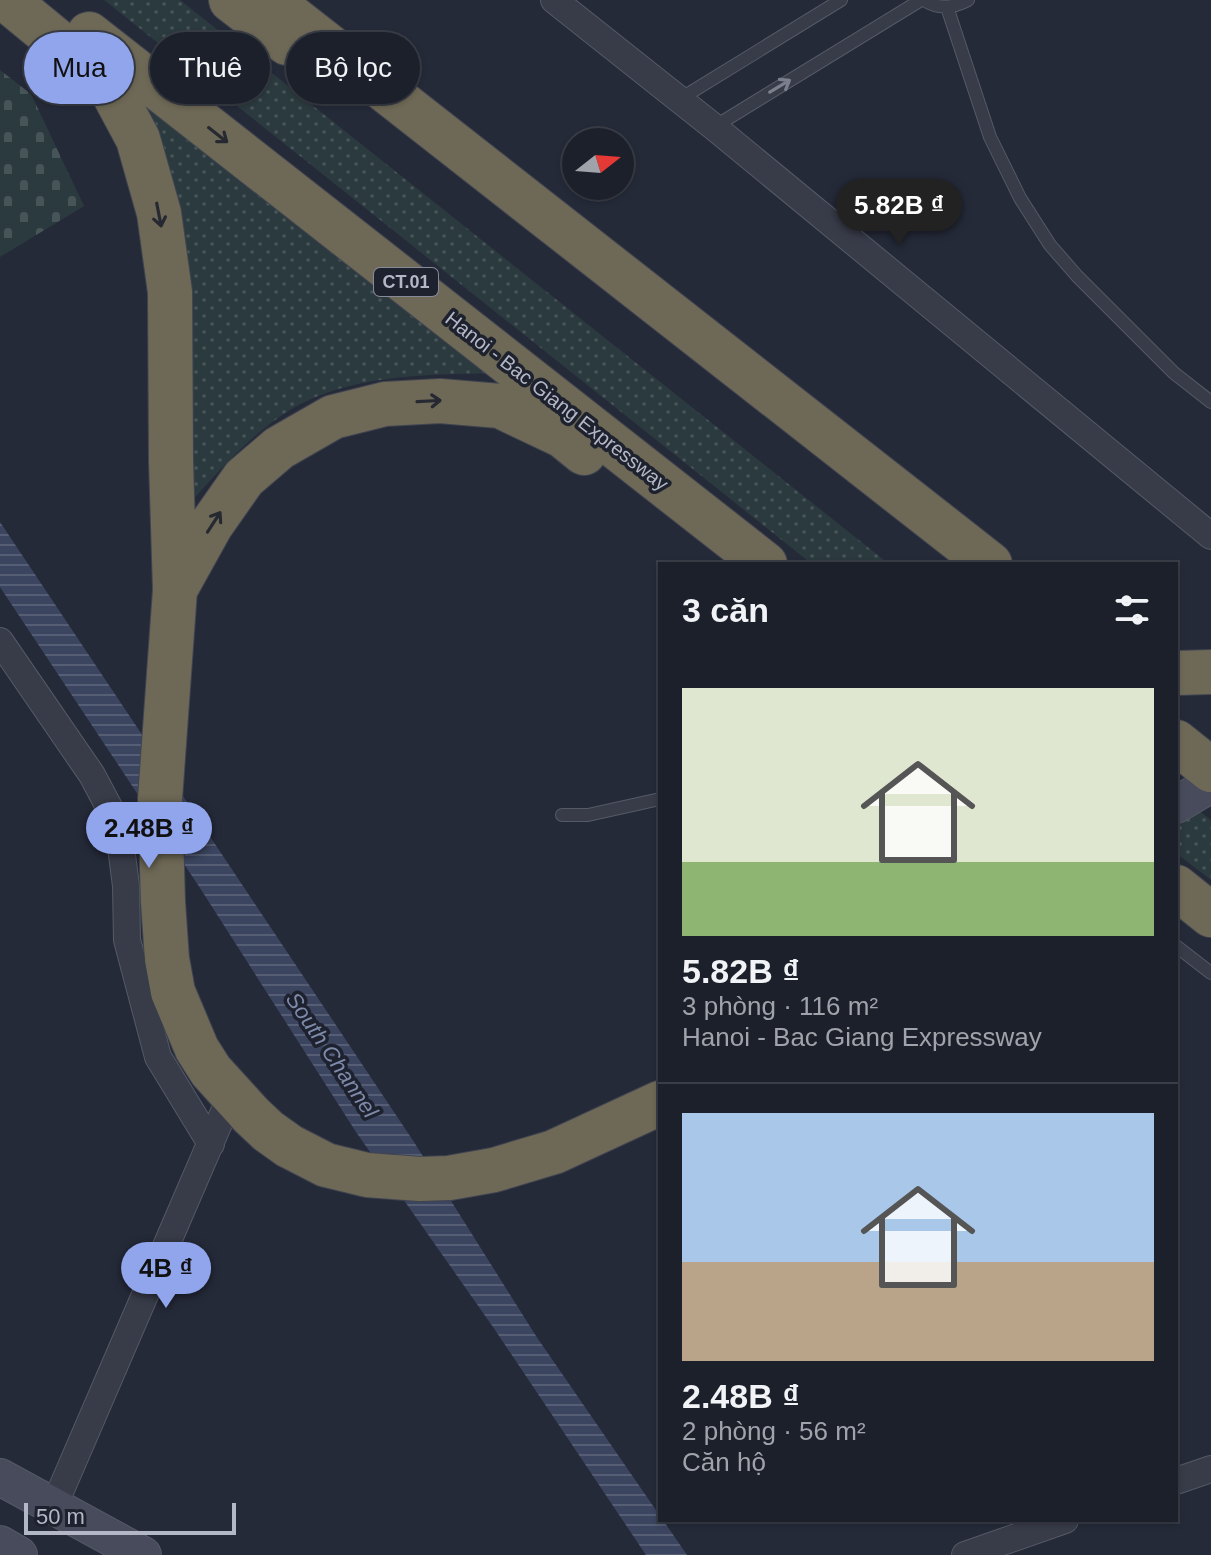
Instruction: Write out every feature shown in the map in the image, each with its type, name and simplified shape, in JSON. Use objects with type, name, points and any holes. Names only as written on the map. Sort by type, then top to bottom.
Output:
[{"type":"highway","points":[[7,0],[108,83],[138,139],[159,213],[170,292],[175,590],[160,799],[163,902],[173,992],[197,1049],[211,1071],[268,1131],[326,1165],[367,1175],[420,1179],[474,1175],[554,1152],[658,1104]]},
{"type":"highway","name":"Hanoi - Bac Giang Expressway","points":[[47,0],[762,562]]},
{"type":"highway","points":[[231,0],[946,562]]},
{"type":"highway","points":[[270,0],[987,562]]},
{"type":"highway","points":[[175,590],[211,525],[244,478],[279,448],[333,417],[385,404],[440,401],[500,406],[563,436],[723,562]]},
{"type":"highway","points":[[1178,673],[1211,672]]},
{"type":"highway","points":[[1178,744],[1211,770]]},
{"type":"main road","points":[[1178,804],[1211,784]]},
{"type":"main road","points":[[0,1477],[143,1555]]},
{"type":"main road","points":[[0,1544],[19,1555]]},
{"type":"street","points":[[554,0],[714,127],[1211,536]]},
{"type":"street","points":[[0,641],[92,775],[118,824],[126,886],[127,940],[158,1057],[211,1144]]},
{"type":"street","points":[[54,1506],[232,1093]]},
{"type":"street","points":[[1178,1480],[1211,1469]]},
{"type":"street","points":[[966,1555],[1059,1522]]},
{"type":"lane","points":[[679,100],[841,0]]},
{"type":"lane","points":[[714,127],[922,0],[942,7],[957,6],[968,0]]},
{"type":"lane","points":[[947,7],[990,137],[1020,198],[1050,245],[1174,373],[1211,402]]},
{"type":"lane","points":[[562,815],[588,815],[658,799]]},
{"type":"lane","points":[[1178,948],[1211,973]]},
{"type":"green space","points":[[104,0],[180,0],[220,32],[150,32],[150,37]]},
{"type":"green space","points":[[0,70],[24,89],[24,104],[36,104],[84,206],[0,257]]},
{"type":"green space","points":[[270,72],[286,84],[286,104],[311,104],[886,562],[809,562],[235,104],[270,104]]},
{"type":"green space","points":[[134,85],[150,98],[150,104],[158,104],[498,373],[384,379],[329,392],[303,403],[254,437],[189,504],[134,104]]},
{"type":"green space","points":[[1178,795],[1211,820],[1211,880],[1178,855]]},
{"type":"water","name":"South Channel","points":[[0,522],[414,1142],[536,1336],[658,1513],[658,1522],[664,1522],[687,1555],[646,1555],[493,1327],[356,1132],[200,888],[0,587]]}]
